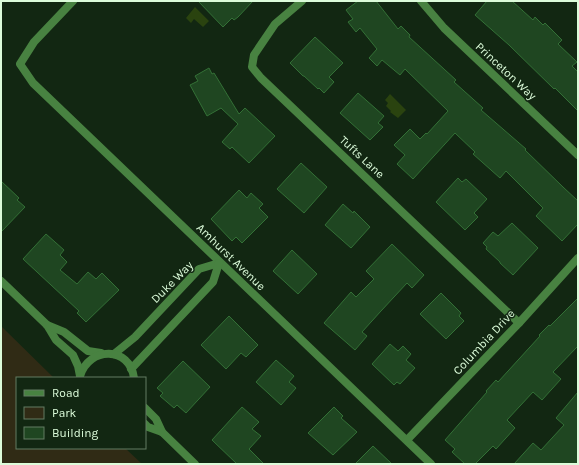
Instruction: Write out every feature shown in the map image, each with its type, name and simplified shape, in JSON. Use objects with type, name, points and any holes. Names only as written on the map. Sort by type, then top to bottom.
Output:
[{"type":"street","name":"Amhurst Avenue","points":[[73,1],[34,42],[20,64],[33,83],[219,263],[431,464]]},
{"type":"street","name":"Tufts Lane","points":[[302,1],[275,24],[254,55],[252,67],[261,78],[519,322]]},
{"type":"street","name":"Princeton Way","points":[[421,1],[444,28],[578,155]]},
{"type":"street","name":"Columbia Drive","points":[[407,440],[578,258]]},
{"type":"street","name":"Duke Way","points":[[114,354],[134,337],[199,269],[219,263]]},
{"type":"street","points":[[131,369],[213,282],[219,263]]},
{"type":"street","points":[[1,281],[47,325],[56,340],[73,355],[78,366],[80,377]]},
{"type":"street","points":[[47,325],[64,332],[88,352],[114,354],[122,358],[129,364],[134,377]]},
{"type":"street","points":[[80,377],[83,368],[88,361],[96,356],[104,354]]},
{"type":"street","points":[[146,409],[156,419],[162,432],[195,464]]},
{"type":"street","points":[[146,425],[162,432]]},
{"type":"green space","points":[[1,326],[53,377],[16,377],[16,449],[126,449],[142,464],[1,464]]},
{"type":"shaded area","points":[[195,7],[209,21],[203,27],[194,19],[191,23],[186,18]]},
{"type":"shaded area","points":[[390,94],[406,110],[398,118],[390,112],[391,111],[386,106],[388,103],[385,100]]},
{"type":"building","points":[[198,1],[253,1],[238,17],[234,20],[232,18],[223,27]]},
{"type":"building","points":[[358,1],[376,1],[398,29],[401,26],[410,35],[409,37],[456,80],[454,82],[483,108],[481,110],[526,149],[525,150],[578,201],[578,224],[562,241],[536,216],[543,208],[506,171],[500,178],[473,154],[475,152],[455,133],[413,179],[397,164],[405,155],[394,145],[410,129],[420,139],[426,133],[427,134],[448,111],[405,69],[400,75],[382,60],[377,66],[369,58],[377,49],[360,28],[356,32],[348,22],[353,19],[346,10]]},
{"type":"building","points":[[487,1],[512,1],[533,20],[535,17],[543,25],[545,23],[562,40],[558,44],[577,62],[572,66],[578,72],[578,111],[509,45],[475,15]]},
{"type":"building","points":[[315,37],[343,63],[329,77],[334,82],[324,93],[290,63]]},
{"type":"building","points":[[209,68],[212,74],[214,73],[239,114],[245,108],[275,136],[249,163],[232,147],[230,149],[222,142],[238,124],[221,108],[207,116],[190,85],[198,81],[195,76]]},
{"type":"building","points":[[358,93],[384,116],[378,123],[383,127],[370,140],[340,113]]},
{"type":"building","points":[[301,163],[327,187],[304,213],[277,189]]},
{"type":"building","points":[[458,178],[462,182],[466,179],[487,199],[474,213],[478,217],[465,230],[436,202]]},
{"type":"building","points":[[1,181],[19,198],[17,200],[25,207],[1,232]]},
{"type":"building","points":[[239,190],[247,198],[251,193],[263,204],[259,208],[268,217],[242,243],[236,237],[232,241],[211,219]]},
{"type":"building","points":[[343,204],[353,213],[354,211],[370,227],[351,248],[325,225]]},
{"type":"building","points":[[512,223],[538,248],[513,275],[486,249],[487,247],[483,243],[493,232],[498,236]]},
{"type":"building","points":[[46,234],[64,250],[60,255],[67,262],[60,270],[77,284],[88,272],[96,279],[102,273],[119,290],[86,322],[77,313],[79,311],[23,259]]},
{"type":"building","points":[[392,244],[424,275],[412,288],[407,283],[381,311],[362,332],[367,336],[355,350],[324,323],[351,292],[356,297],[374,279],[366,271]]},
{"type":"building","points":[[292,250],[317,274],[298,294],[273,271]]},
{"type":"building","points":[[441,293],[461,313],[459,316],[464,321],[446,339],[420,314]]},
{"type":"building","points":[[578,298],[578,346],[553,372],[561,379],[542,400],[533,392],[507,420],[515,428],[496,449],[493,446],[475,464],[465,464],[452,452],[455,449],[445,440],[496,380],[498,382],[540,336],[539,335]]},
{"type":"building","points":[[229,316],[258,345],[246,357],[241,353],[226,369],[201,345]]},
{"type":"building","points":[[390,344],[398,351],[403,346],[411,354],[406,360],[415,368],[400,384],[397,382],[394,385],[372,364]]},
{"type":"building","points":[[276,360],[294,376],[289,382],[296,388],[281,405],[256,382]]},
{"type":"building","points":[[183,361],[210,387],[186,413],[177,405],[174,408],[160,396],[163,393],[157,388]]},
{"type":"building","points":[[578,392],[578,464],[514,464],[533,443],[541,450],[564,425],[556,418]]},
{"type":"building","points":[[242,407],[259,422],[252,429],[261,436],[249,449],[264,464],[237,464],[212,440]]},
{"type":"building","points":[[334,407],[343,416],[341,418],[357,432],[333,455],[308,433]]},
{"type":"building","points":[[373,446],[392,464],[355,464]]}]
